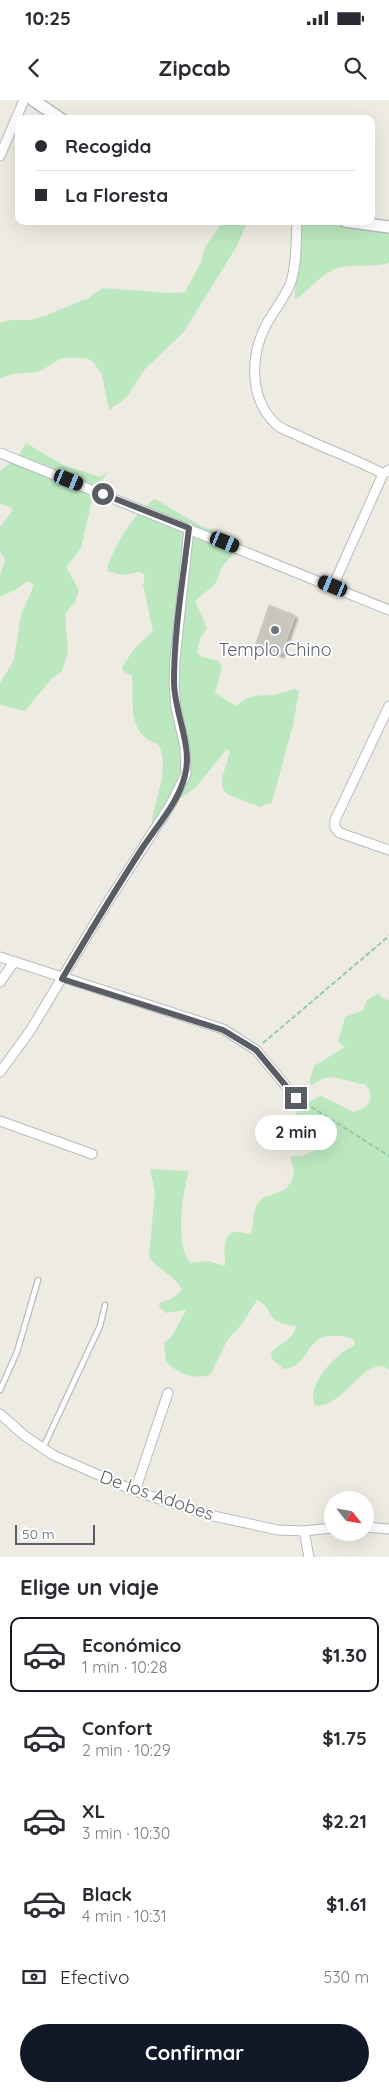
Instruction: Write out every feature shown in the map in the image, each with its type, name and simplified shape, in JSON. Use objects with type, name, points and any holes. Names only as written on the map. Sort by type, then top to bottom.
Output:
[{"type":"street","points":[[18,115],[24,100]]},
{"type":"street","points":[[33,100],[55,115]]},
{"type":"street","points":[[0,156],[15,121]]},
{"type":"street","points":[[297,225],[296,255],[291,281],[283,300],[266,326],[254,365],[254,382],[262,404],[277,425],[330,452],[386,472],[333,586]]},
{"type":"street","points":[[375,225],[389,227]]},
{"type":"street","points":[[0,453],[389,610]]},
{"type":"street","points":[[0,1072],[30,1030],[62,979],[104,908],[171,804],[186,774],[186,747],[176,708],[174,659],[189,528]]},
{"type":"street","points":[[389,706],[335,820],[335,828],[340,832],[389,850]]},
{"type":"street","points":[[0,957],[62,979],[223,1030],[256,1050],[296,1098]]},
{"type":"street","points":[[0,982],[14,962]]},
{"type":"street","points":[[0,1121],[92,1154]]},
{"type":"street","points":[[135,1491],[168,1393]]},
{"type":"street","name":"De los Adobes","points":[[0,1414],[42,1449],[77,1467],[135,1491],[209,1515],[278,1530],[304,1531],[324,1529]]},
{"type":"street","points":[[374,1528],[389,1529]]},
{"type":"street","points":[[304,1531],[309,1557]]},
{"type":"lane","points":[[0,1390],[17,1352],[38,1280]]},
{"type":"lane","points":[[42,1449],[100,1326],[104,1305]]},
{"type":"path","points":[[256,1050],[389,936]]},
{"type":"path","points":[[296,1098],[389,1156]]},
{"type":"green space","points":[[220,225],[246,225],[237,246],[183,333],[145,369],[126,398],[109,410],[102,374],[93,362],[86,358],[62,358],[38,372],[11,374],[0,379],[0,323],[42,317],[88,298],[103,288],[169,293],[185,292],[201,262],[204,249]]},
{"type":"green space","points":[[301,225],[359,225],[389,232],[389,263],[347,266],[335,269],[324,275],[295,299]]},
{"type":"green space","points":[[26,443],[63,465],[101,477],[108,471],[93,496],[81,548],[66,567],[79,590],[75,602],[65,614],[68,652],[62,671],[52,678],[25,711],[0,705],[0,683],[14,660],[21,615],[34,585],[28,581],[0,597],[0,575],[4,559],[0,552],[0,527],[13,510],[0,504],[0,471],[19,455]]},
{"type":"green space","points":[[155,499],[201,526],[233,537],[242,543],[222,567],[215,584],[195,601],[207,628],[200,639],[197,652],[202,657],[219,661],[222,666],[215,693],[236,706],[252,697],[295,689],[299,691],[293,725],[272,802],[260,807],[227,794],[223,789],[222,778],[230,752],[227,749],[195,788],[180,799],[165,825],[154,831],[152,823],[163,769],[162,757],[159,745],[148,740],[136,726],[132,676],[124,672],[122,667],[135,648],[153,631],[143,585],[145,575],[140,572],[123,575],[107,571],[109,562],[125,531],[140,512]]},
{"type":"green space","points":[[378,993],[384,999],[389,1000],[389,1369],[380,1366],[371,1368],[337,1398],[327,1404],[315,1406],[313,1397],[319,1379],[340,1354],[355,1345],[354,1340],[342,1336],[322,1338],[311,1347],[298,1363],[284,1369],[272,1359],[271,1353],[292,1335],[296,1326],[278,1322],[266,1307],[257,1300],[242,1324],[228,1339],[210,1375],[198,1377],[180,1372],[166,1361],[164,1343],[172,1336],[186,1310],[166,1313],[159,1307],[160,1303],[173,1298],[182,1290],[175,1280],[156,1265],[149,1256],[155,1192],[150,1169],[189,1171],[181,1218],[181,1232],[185,1255],[190,1263],[209,1261],[225,1266],[225,1242],[227,1237],[234,1232],[251,1234],[258,1203],[267,1196],[283,1190],[292,1180],[294,1171],[291,1156],[302,1156],[314,1151],[314,1141],[301,1141],[294,1135],[292,1121],[300,1109],[321,1096],[354,1112],[364,1108],[370,1101],[369,1089],[365,1084],[331,1077],[319,1080],[313,1085],[309,1083],[314,1066],[345,1047],[338,1042],[345,1017],[363,1010],[367,1000]]},
{"type":"building","name":"Templo Chino","points":[[269,605],[295,615],[281,655],[255,645]]},
{"type":"place","name":"Templo Chino","points":[[275,630]]},
{"type":"route","points":[[103,494],[189,528],[174,659],[176,708],[186,747],[186,774],[171,804],[104,908],[62,979],[223,1030],[241,1039],[256,1050],[296,1098]]}]
